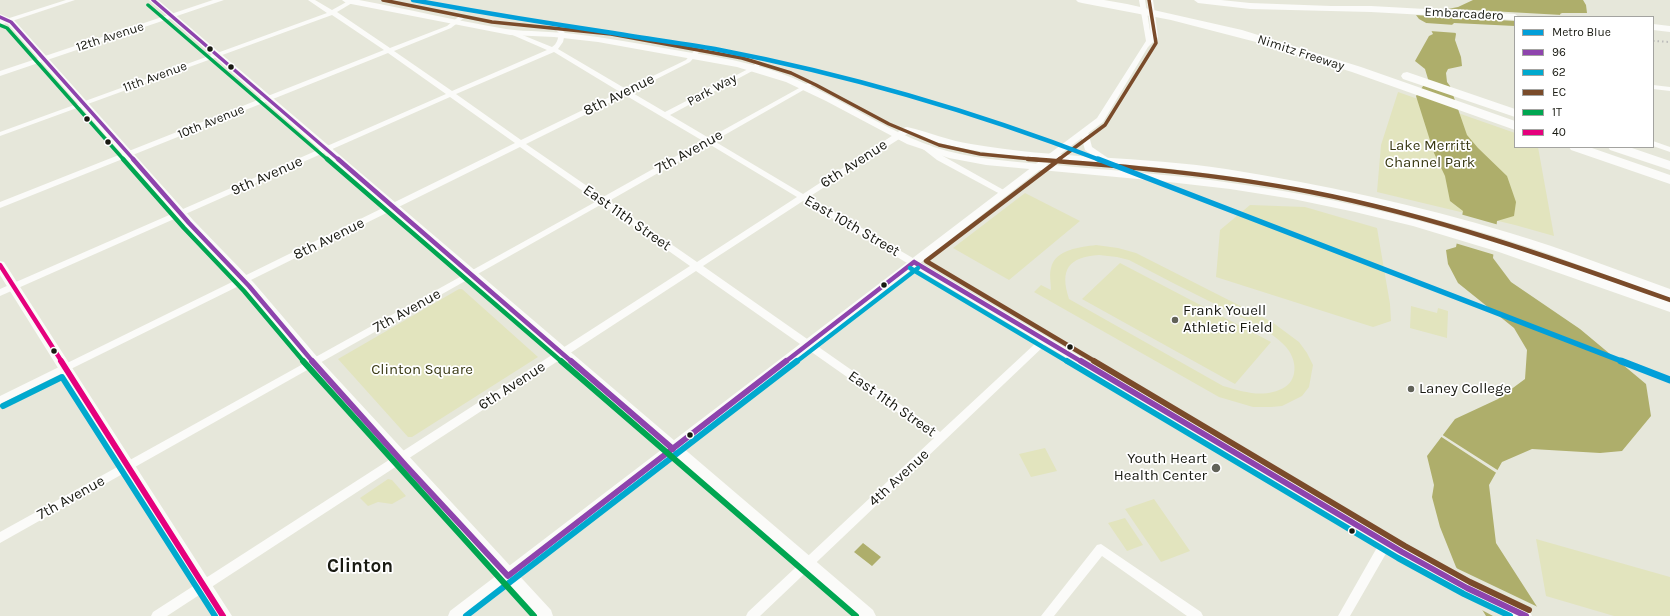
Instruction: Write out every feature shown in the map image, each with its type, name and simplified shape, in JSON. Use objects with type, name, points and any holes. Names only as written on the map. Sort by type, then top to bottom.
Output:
[{"type":"highway","name":"Nimitz Freeway","points":[[1082,0],[1162,14],[1265,40],[1333,62],[1514,126]]},
{"type":"highway","name":"Nimitz Freeway","points":[[1142,0],[1206,14],[1283,34],[1514,113]]},
{"type":"highway","points":[[1580,148],[1638,162],[1670,165]]},
{"type":"highway","points":[[1617,148],[1670,184]]},
{"type":"highway","points":[[1638,162],[1670,180]]},
{"type":"main road","points":[[153,0],[867,616]]},
{"type":"main road","points":[[351,0],[459,19],[560,32],[695,54],[792,74],[809,85],[903,133],[926,147],[941,153],[971,160],[1198,182],[1337,204],[1444,230],[1573,271],[1670,307]]},
{"type":"main road","points":[[380,0],[510,32],[560,32]]},
{"type":"main road","name":"Embarcadero","points":[[1198,0],[1250,6],[1403,10],[1514,17]]},
{"type":"main road","name":"Embarcadero","points":[[1235,0],[1328,4],[1341,8]]},
{"type":"main road","points":[[2,20],[11,22],[181,214],[244,281],[314,363],[400,459],[544,616]]},
{"type":"main road","points":[[1654,27],[1670,29]]},
{"type":"main road","points":[[903,133],[960,146],[1221,171],[1282,181],[1367,199],[1444,218],[1506,236],[1574,258],[1670,294]]},
{"type":"main road","points":[[0,264],[223,616]]},
{"type":"street","points":[[2,20],[72,0]]},
{"type":"street","name":"12th Avenue","points":[[0,74],[220,0]]},
{"type":"street","name":"East 11th Street","points":[[311,0],[338,15],[941,438]]},
{"type":"street","name":"11th Avenue","points":[[0,134],[332,13],[351,0]]},
{"type":"street","points":[[1142,0],[1149,41]]},
{"type":"street","points":[[455,616],[1005,193],[1104,115],[1149,41],[1155,37],[1156,31],[1150,0]]},
{"type":"street","name":"10th Avenue","points":[[0,205],[449,27],[459,19]]},
{"type":"street","name":"East 10th Street","points":[[510,32],[555,50],[1427,566],[1467,588],[1526,616]]},
{"type":"street","points":[[555,50],[560,44],[560,32]]},
{"type":"street","name":"9th Avenue","points":[[0,293],[542,54],[555,50]]},
{"type":"street","name":"8th Avenue","points":[[0,400],[688,61],[695,54]]},
{"type":"street","name":"Park Way","points":[[665,115],[756,66]]},
{"type":"street","name":"7th Avenue","points":[[0,538],[809,85]]},
{"type":"street","points":[[1654,87],[1670,88]]},
{"type":"street","points":[[1084,132],[1088,148],[1105,160]]},
{"type":"street","name":"6th Avenue","points":[[157,616],[903,133]]},
{"type":"street","points":[[1654,143],[1670,150]]},
{"type":"street","points":[[926,147],[940,158],[1005,193]]},
{"type":"street","name":"4th Avenue","points":[[752,616],[1045,340]]},
{"type":"street","points":[[1344,616],[1386,542]]},
{"type":"street","points":[[1047,616],[1101,549],[1197,616]]},
{"type":"green space","name":"Lake Merritt Channel Park","points":[[1398,92],[1514,133],[1514,148],[1538,148],[1554,236],[1515,225],[1377,192],[1381,145]]},
{"type":"green space","points":[[1025,193],[1080,221],[1009,280],[953,248]]},
{"type":"green space","points":[[1250,205],[1305,207],[1377,228],[1390,304],[1391,321],[1373,327],[1216,277],[1220,230]]},
{"type":"green space","points":[[1096,245],[1118,248],[1136,253],[1272,322],[1299,342],[1307,353],[1313,365],[1309,387],[1302,396],[1282,406],[1253,407],[1219,397],[1034,292],[1041,285],[1051,290],[1050,271],[1053,262],[1063,253],[1076,248]],"holes":[[[1099,255],[1129,260],[1271,334],[1286,347],[1294,362],[1294,373],[1289,383],[1277,391],[1262,394],[1223,386],[1069,299],[1065,280],[1066,272],[1069,266],[1080,258],[1089,256]]]},
{"type":"green space","name":"Frank Youell Athletic Field","points":[[1120,263],[1271,342],[1235,384],[1082,299]]},
{"type":"green space","name":"Clinton Square","points":[[459,289],[462,289],[538,357],[412,437],[408,437],[338,359]]},
{"type":"green space","points":[[1411,306],[1437,313],[1438,308],[1448,311],[1447,338],[1410,328]]},
{"type":"green space","points":[[1045,448],[1057,471],[1031,477],[1019,454]]},
{"type":"green space","points":[[388,479],[392,480],[406,496],[392,504],[378,502],[368,506],[360,498]]},
{"type":"green space","points":[[1154,499],[1190,551],[1161,562],[1125,509]]},
{"type":"green space","points":[[1125,518],[1143,545],[1127,551],[1108,523]]},
{"type":"green space","points":[[1536,539],[1670,577],[1670,616],[1614,616],[1546,596]]},
{"type":"shaded area","points":[[1473,0],[1583,0],[1586,5],[1587,13],[1562,13],[1560,14],[1561,16],[1514,16],[1514,26],[1454,23],[1452,25],[1456,34],[1455,40],[1461,57],[1462,66],[1448,69],[1446,73],[1447,82],[1450,86],[1467,135],[1478,148],[1507,176],[1516,202],[1514,216],[1497,221],[1493,258],[1511,282],[1580,329],[1646,384],[1651,416],[1622,451],[1600,453],[1532,449],[1502,462],[1489,485],[1496,543],[1543,616],[1486,616],[1456,567],[1440,527],[1432,497],[1434,485],[1427,456],[1455,419],[1498,399],[1525,379],[1527,350],[1514,328],[1458,283],[1448,264],[1446,250],[1456,247],[1463,211],[1450,201],[1445,176],[1434,153],[1416,96],[1428,79],[1425,69],[1415,61],[1429,36],[1433,34],[1428,24],[1419,19],[1416,15],[1458,7]]},
{"type":"shaded area","points":[[863,543],[881,557],[872,566],[854,552]]},
{"type":"pier","points":[[1437,8],[1562,16],[1514,16],[1514,21],[1414,15],[1415,13]]},
{"type":"pier","points":[[1426,23],[1455,25],[1457,33],[1430,31]]},
{"type":"pier","points":[[1460,214],[1499,225],[1495,255],[1455,243]]},
{"type":"pier","points":[[1441,434],[1499,471],[1498,474],[1440,436]]},
{"type":"pier","points":[[1454,567],[1540,608],[1545,616],[1493,616],[1480,609]]},
{"type":"railway","points":[[1654,41],[1670,42]]},
{"type":"metro line","name":"Blue","points":[[413,0],[488,14],[714,49],[799,67],[925,100],[1050,141],[1670,380]]},
{"type":"transit line","name":"96","points":[[153,0],[673,449]]},
{"type":"transit line","name":"EC","points":[[383,0],[492,22],[611,34],[742,58],[791,73],[889,124],[939,145],[966,152],[994,156],[1192,174],[1312,192],[1468,231],[1569,264],[1670,300]]},
{"type":"transit line","name":"EC","points":[[1149,0],[1156,43],[1105,125],[926,261],[1405,546],[1470,582],[1529,610]]},
{"type":"transit line","name":"1T","points":[[148,5],[856,616]]},
{"type":"transit line","name":"96","points":[[0,17],[11,22],[189,223],[249,286],[314,363],[406,466],[508,576],[914,262]]},
{"type":"transit line","name":"1T","points":[[0,25],[7,28],[184,228],[244,291],[309,368],[534,616]]},
{"type":"transit line","name":"96","points":[[914,262],[1402,552],[1467,588],[1526,616]]},
{"type":"transit line","name":"40","points":[[0,265],[223,616]]},
{"type":"transit line","name":"62","points":[[910,268],[1398,558],[1464,594],[1510,616]]},
{"type":"transit line","name":"62","points":[[466,616],[918,268]]},
{"type":"transit line","name":"62","points":[[3,406],[62,377],[215,616]]},
{"type":"place","name":"Frank Youell Athletic Field","points":[[1175,320]]},
{"type":"place","name":"Laney College","points":[[1411,389]]},
{"type":"place","name":"Youth Heart Health Center","points":[[1216,468]]},
{"type":"district","name":"Clinton","points":[[360,567]]}]
